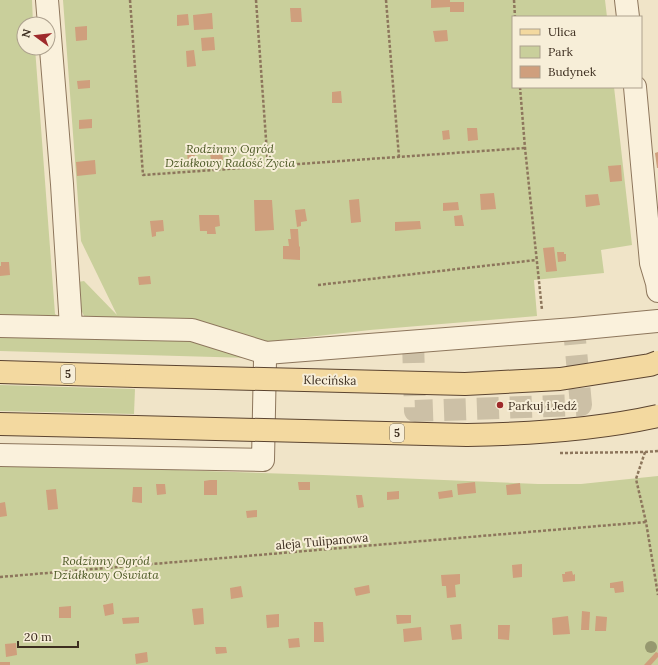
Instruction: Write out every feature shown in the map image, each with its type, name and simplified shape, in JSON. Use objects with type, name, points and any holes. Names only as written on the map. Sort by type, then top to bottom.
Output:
[{"type":"main road","name":"Klecińska","points":[[0,372],[465,384],[560,379],[650,365],[658,362]]},
{"type":"main road","name":"5","points":[[0,424],[459,435],[519,434],[560,431],[609,425],[658,416]]},
{"type":"street","points":[[47,0],[62,184],[71,327]]},
{"type":"street","points":[[626,0],[628,16]]},
{"type":"street","points":[[635,88],[651,263],[658,291]]},
{"type":"street","points":[[0,326],[192,330],[266,353],[658,321]]},
{"type":"street","points":[[0,455],[263,460],[266,353]]},
{"type":"path","points":[[130,0],[143,175],[525,148]]},
{"type":"path","points":[[256,0],[268,166]]},
{"type":"path","points":[[386,0],[399,157]]},
{"type":"path","points":[[514,0],[515,16]]},
{"type":"path","points":[[520,88],[544,331]]},
{"type":"path","points":[[318,285],[536,260]]},
{"type":"path","points":[[645,452],[636,478],[646,522],[658,595]]},
{"type":"path","name":"aleja Tulipanowa","points":[[0,577],[646,522]]},
{"type":"green space","points":[[0,0],[32,0],[33,16],[16,16],[16,56],[36,56],[55,314],[61,318],[0,320]]},
{"type":"green space","name":"Rodzinny Ogród Działkowy Radość Życia","points":[[63,0],[605,0],[607,16],[512,16],[512,88],[614,88],[632,245],[601,250],[604,273],[534,280],[537,316],[370,330],[264,342],[87,320],[80,307],[78,282],[84,281],[117,315],[81,241]]},
{"type":"green space","points":[[0,334],[184,336],[251,358],[0,351]]},
{"type":"green space","points":[[0,385],[135,389],[134,414],[0,411]]},
{"type":"green space","name":"Rodzinny Ogród Działkowy Oświata","points":[[0,464],[538,484],[581,484],[658,476],[658,665],[0,665]]},
{"type":"building","points":[[431,0],[464,2],[464,12],[450,12],[450,7],[431,8]]},
{"type":"building","points":[[290,8],[301,8],[302,22],[291,22]]},
{"type":"building","points":[[212,13],[213,29],[194,30],[193,15]]},
{"type":"building","points":[[188,14],[189,25],[177,26],[177,15]]},
{"type":"building","points":[[87,26],[87,40],[76,41],[75,27]]},
{"type":"building","points":[[447,30],[448,41],[435,42],[433,31]]},
{"type":"building","points":[[214,37],[215,50],[202,51],[201,38]]},
{"type":"building","points":[[194,50],[196,66],[187,67],[186,51]]},
{"type":"building","points":[[90,80],[90,88],[78,89],[77,81]]},
{"type":"building","points":[[341,91],[342,103],[332,103],[332,92]]},
{"type":"building","points":[[92,119],[92,128],[79,129],[79,120]]},
{"type":"building","points":[[467,128],[477,128],[478,140],[468,141]]},
{"type":"building","points":[[449,130],[450,139],[443,140],[442,131]]},
{"type":"building","points":[[222,151],[223,160],[211,161],[210,152]]},
{"type":"building","points":[[187,152],[194,152],[196,162],[188,163]]},
{"type":"building","points":[[658,152],[658,168],[657,168],[655,153]]},
{"type":"building","points":[[95,160],[96,174],[77,176],[76,162]]},
{"type":"building","points":[[621,165],[622,181],[610,182],[608,166]]},
{"type":"building","points":[[494,193],[496,209],[481,210],[480,194]]},
{"type":"building","points":[[598,194],[600,205],[586,207],[585,195]]},
{"type":"building","points":[[359,199],[361,222],[351,223],[349,200]]},
{"type":"building","points":[[254,200],[272,200],[274,230],[255,231]]},
{"type":"building","points":[[458,202],[459,210],[443,211],[443,203]]},
{"type":"building","points":[[305,209],[307,221],[301,222],[301,226],[297,227],[295,210]]},
{"type":"building","points":[[199,215],[219,215],[220,226],[215,227],[216,234],[207,234],[207,231],[200,231]]},
{"type":"building","points":[[462,215],[464,226],[455,226],[454,216]]},
{"type":"building","points":[[163,220],[164,231],[156,232],[156,236],[152,237],[150,221]]},
{"type":"building","points":[[420,221],[421,229],[395,231],[395,222]]},
{"type":"building","points":[[290,229],[298,229],[300,260],[283,259],[283,246],[289,246],[288,239],[291,239]]},
{"type":"building","points":[[554,247],[557,271],[546,272],[543,248]]},
{"type":"building","points":[[557,252],[564,252],[564,254],[566,254],[566,261],[558,262]]},
{"type":"building","points":[[1,262],[9,262],[10,275],[0,276]]},
{"type":"building","points":[[150,276],[151,284],[139,285],[138,277]]},
{"type":"building","points":[[217,480],[217,495],[204,495],[204,481]]},
{"type":"building","points":[[298,482],[310,482],[310,490],[299,490]]},
{"type":"building","points":[[475,482],[476,493],[458,495],[457,484]]},
{"type":"building","points":[[520,483],[521,494],[507,495],[506,485]]},
{"type":"building","points":[[156,484],[165,484],[166,494],[157,495]]},
{"type":"building","points":[[133,487],[142,487],[142,503],[132,502]]},
{"type":"building","points":[[56,489],[58,509],[48,510],[46,490]]},
{"type":"building","points":[[452,490],[453,497],[439,499],[438,492]]},
{"type":"building","points":[[399,491],[399,499],[387,500],[387,492]]},
{"type":"building","points":[[356,495],[362,495],[364,507],[358,508]]},
{"type":"building","points":[[5,502],[7,516],[0,517],[0,503]]},
{"type":"building","points":[[257,510],[257,517],[247,518],[246,511]]},
{"type":"building","points":[[522,564],[522,577],[513,578],[512,565]]},
{"type":"building","points":[[572,571],[573,575],[575,574],[575,581],[563,582],[562,574]]},
{"type":"building","points":[[460,574],[460,584],[455,585],[456,597],[447,598],[446,586],[442,586],[441,575]]},
{"type":"building","points":[[623,581],[624,592],[615,593],[614,588],[610,588],[610,583]]},
{"type":"building","points":[[369,585],[370,593],[356,596],[354,588]]},
{"type":"building","points":[[241,586],[243,597],[231,599],[230,588]]},
{"type":"building","points":[[113,603],[114,614],[105,616],[103,605]]},
{"type":"building","points":[[71,606],[71,618],[59,618],[59,607]]},
{"type":"building","points":[[203,608],[204,624],[194,625],[192,609]]},
{"type":"building","points":[[582,611],[590,612],[589,630],[581,630]]},
{"type":"building","points":[[279,614],[279,627],[267,628],[266,615]]},
{"type":"building","points":[[396,615],[411,615],[411,623],[397,624]]},
{"type":"building","points":[[568,616],[570,634],[553,635],[552,618]]},
{"type":"building","points":[[596,616],[607,617],[606,631],[595,631]]},
{"type":"building","points":[[139,617],[139,623],[123,624],[122,618]]},
{"type":"building","points":[[314,622],[323,622],[324,642],[314,642]]},
{"type":"building","points":[[461,624],[462,639],[452,640],[450,625]]},
{"type":"building","points":[[498,625],[510,625],[509,640],[498,639]]},
{"type":"building","points":[[421,627],[422,640],[404,642],[403,629]]},
{"type":"building","points":[[299,638],[300,647],[289,648],[288,639]]},
{"type":"building","points":[[16,643],[17,655],[6,657],[5,644]]},
{"type":"building","points":[[215,647],[226,647],[227,653],[216,654]]},
{"type":"building","points":[[147,652],[148,662],[136,664],[135,654]]},
{"type":"building","points":[[656,652],[658,653],[658,657],[651,665],[644,665]]},
{"type":"building","points":[[0,662],[10,662],[10,665],[0,665]]},
{"type":"tunnel","points":[[413,341],[415,411],[581,405],[574,329]]},
{"type":"place","name":"Parkuj i Jedź","points":[[500,405]]}]
